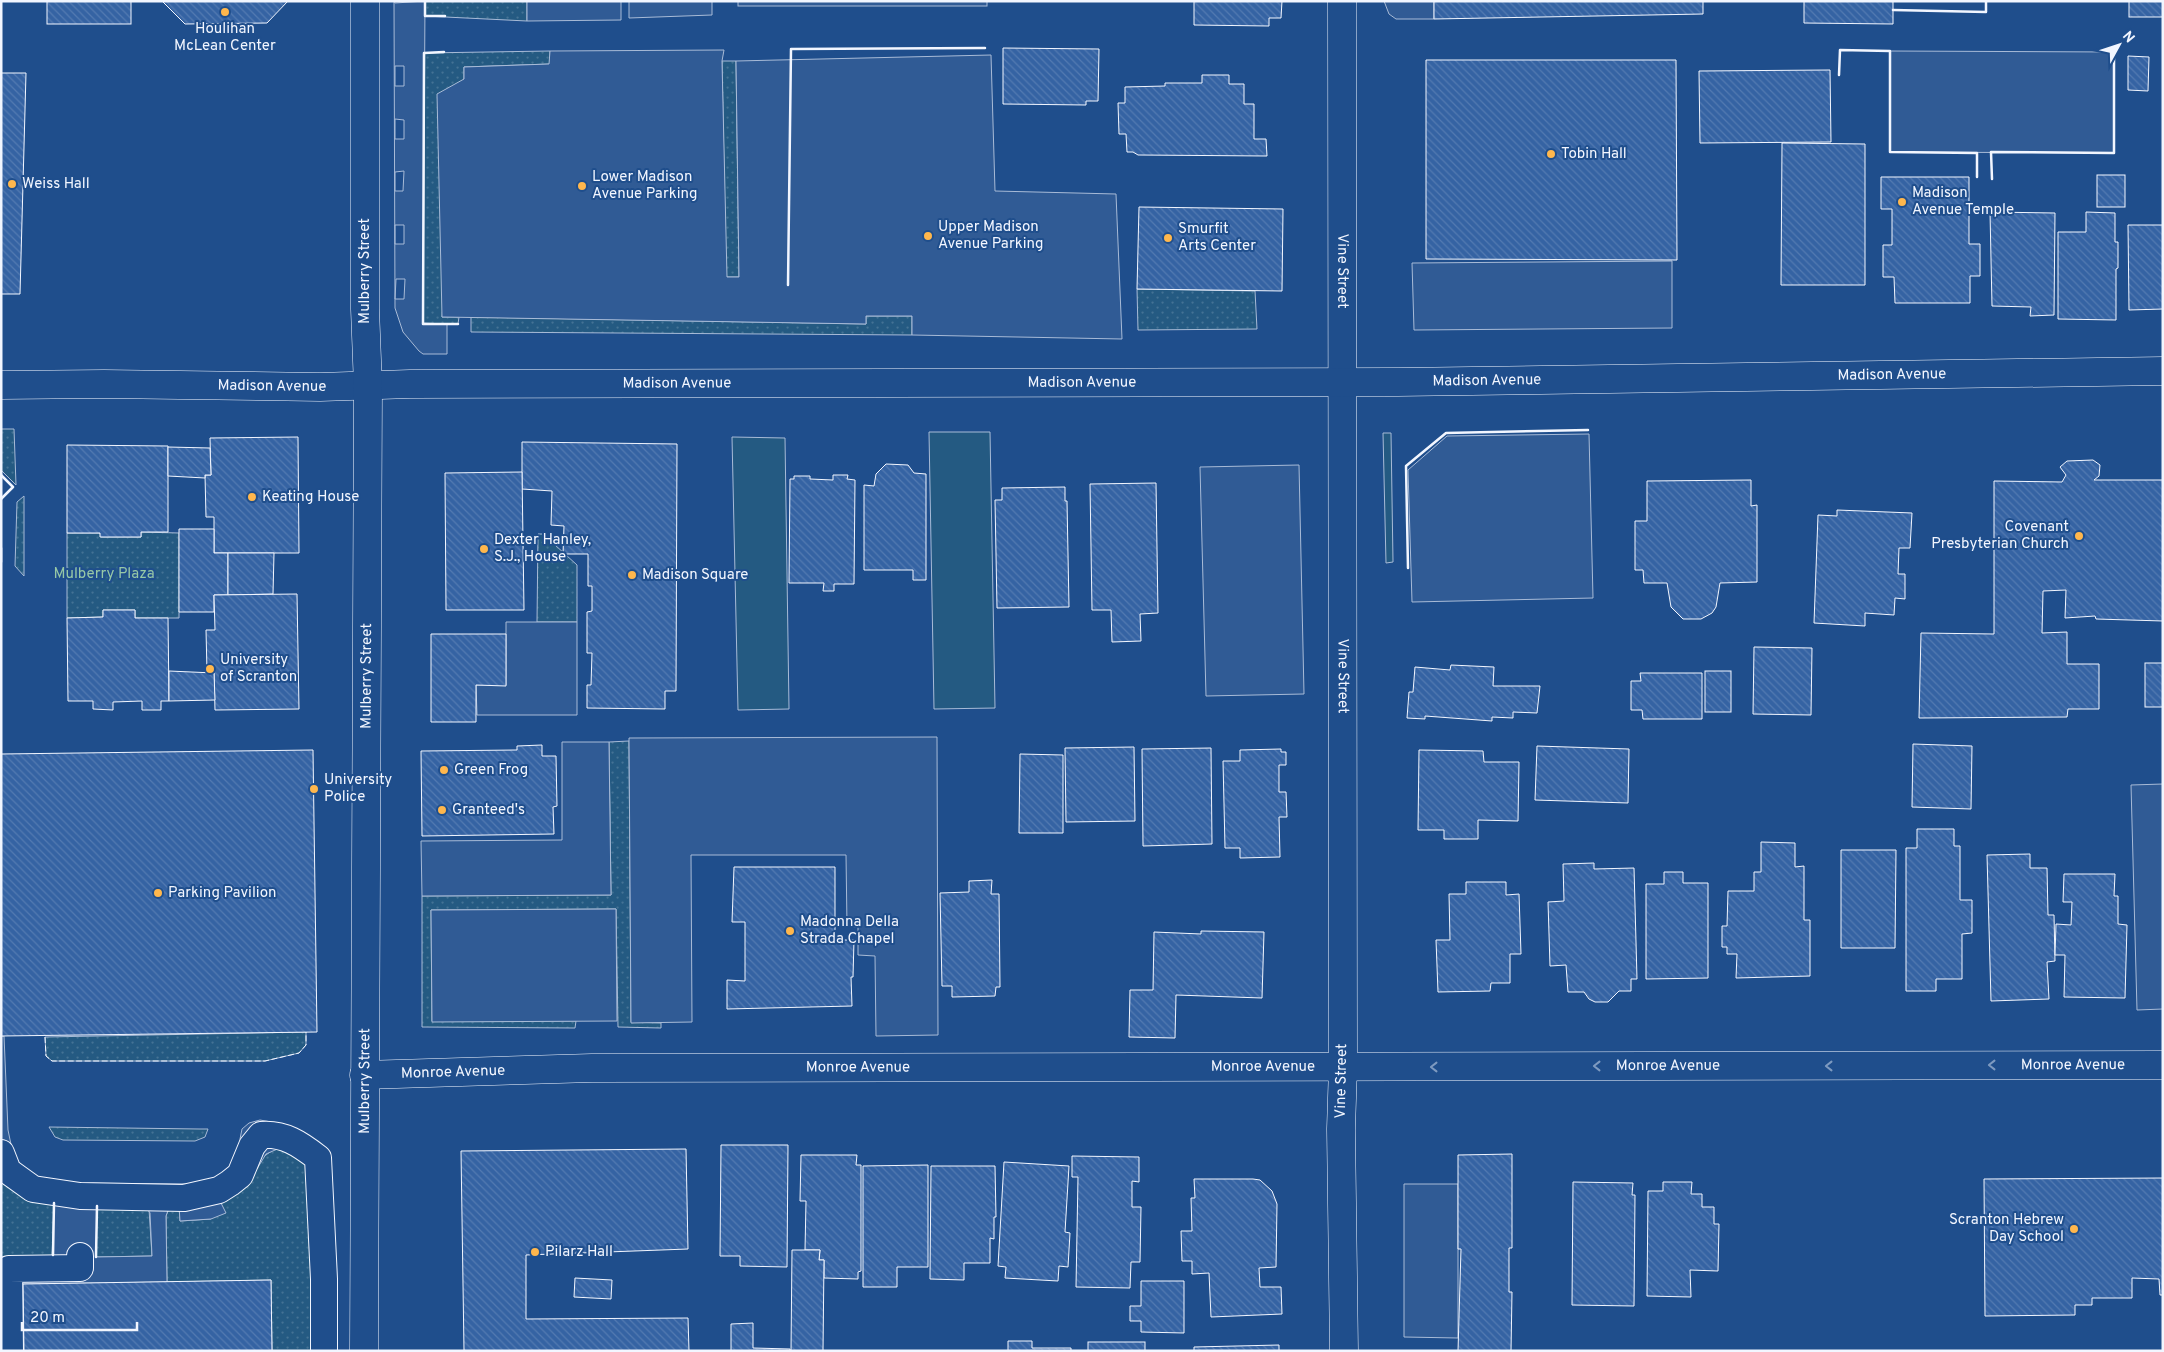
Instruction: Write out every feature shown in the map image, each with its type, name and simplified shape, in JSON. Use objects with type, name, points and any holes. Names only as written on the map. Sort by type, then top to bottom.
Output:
[{"type":"street","name":"Mulberry Street","points":[[364,1351],[368,386],[365,309],[365,1]]},
{"type":"street","name":"Vine Street","points":[[1342,1],[1343,1067],[1341,1129],[1344,1351]]},
{"type":"street","name":"Madison Avenue","points":[[1,385],[368,386],[410,384],[1398,382],[2163,371]]},
{"type":"street","name":"Monroe Avenue","points":[[364,1075],[602,1068],[2163,1065]]},
{"type":"street","points":[[1,1153],[8,1171],[33,1189],[80,1196],[184,1198],[219,1190],[240,1175],[252,1146],[261,1135],[276,1135],[296,1142],[318,1158],[324,1279],[324,1351]]},
{"type":"street","points":[[10,1351],[9,1269],[80,1268],[80,1256]]},
{"type":"green space","points":[[425,1],[527,1],[527,21],[425,16]]},
{"type":"green space","points":[[550,51],[550,64],[464,67],[442,317],[459,317],[458,324],[423,324],[424,53]]},
{"type":"green space","points":[[722,61],[736,61],[739,277],[726,277]]},
{"type":"green space","points":[[1137,289],[1255,291],[1257,329],[1138,330]]},
{"type":"green space","points":[[866,316],[912,316],[912,335],[471,332],[471,317],[866,324]]},
{"type":"green space","points":[[1,429],[14,429],[16,485],[1,470]]},
{"type":"green space","points":[[929,432],[990,432],[995,708],[934,709]]},
{"type":"green space","points":[[1383,433],[1391,433],[1393,562],[1386,563]]},
{"type":"green space","points":[[732,437],[785,438],[789,709],[738,710]]},
{"type":"green space","points":[[24,496],[24,576],[15,566],[17,502]]},
{"type":"green space","name":"Mulberry Plaza","points":[[141,532],[179,533],[179,618],[135,618],[135,610],[103,610],[103,617],[67,618],[67,533],[100,533],[101,537],[141,537]]},
{"type":"green space","points":[[538,534],[543,534],[577,565],[577,622],[537,622]]},
{"type":"green space","points":[[629,741],[631,1022],[661,1023],[661,1028],[618,1027],[616,909],[431,910],[432,1021],[576,1021],[575,1028],[422,1027],[422,896],[611,895],[609,742]]},
{"type":"green space","points":[[306,1032],[306,1045],[299,1053],[265,1061],[52,1061],[46,1056],[45,1037]]},
{"type":"green space","points":[[49,1127],[208,1129],[205,1137],[195,1141],[63,1140],[55,1137]]},
{"type":"green space","points":[[282,1146],[308,1166],[316,1351],[272,1351],[271,1280],[167,1282],[166,1216],[169,1208],[179,1206],[180,1221],[211,1219],[242,1177],[263,1157]]},
{"type":"green space","points":[[1,1177],[54,1203],[53,1255],[50,1258],[1,1257]]},
{"type":"green space","points":[[97,1206],[149,1209],[152,1256],[96,1257]]},
{"type":"shaded area","points":[[394,1],[395,3],[425,1],[423,323],[447,324],[447,354],[423,354],[419,351],[403,332],[395,308]],"holes":[[[395,66],[404,66],[404,86],[395,86]],[[395,119],[404,120],[404,139],[395,139]],[[404,171],[403,191],[395,191],[395,172]],[[395,225],[404,225],[404,244],[395,244]],[[396,279],[405,279],[404,299],[395,299]]]},
{"type":"shaded area","points":[[527,1],[621,1],[621,20],[527,21]]},
{"type":"shaded area","points":[[629,1],[712,1],[712,15],[629,18]]},
{"type":"shaded area","points":[[738,1],[987,1],[987,6],[738,6]]},
{"type":"shaded area","points":[[1384,1],[1434,1],[1434,19],[1396,19],[1389,14]]},
{"type":"shaded area","points":[[724,50],[722,61],[727,277],[739,277],[736,61],[991,55],[995,191],[1116,194],[1122,339],[912,335],[912,316],[866,316],[866,324],[442,317],[437,94],[464,79],[464,67],[549,64],[550,51]]},
{"type":"shaded area","points":[[1890,51],[2114,52],[2114,153],[1890,152]]},
{"type":"shaded area","points":[[1672,261],[1672,328],[1414,330],[1412,263]]},
{"type":"shaded area","points":[[1589,434],[1593,598],[1412,602],[1408,470],[1447,436]]},
{"type":"shaded area","points":[[1299,465],[1304,694],[1206,696],[1200,467]]},
{"type":"shaded area","points":[[506,622],[577,622],[577,715],[477,715],[476,685],[506,685]]},
{"type":"shaded area","points":[[937,737],[938,1035],[876,1036],[875,956],[858,955],[858,927],[847,926],[846,855],[691,855],[692,1022],[631,1023],[629,738]]},
{"type":"shaded area","points":[[562,742],[609,742],[611,895],[422,896],[421,841],[562,840]]},
{"type":"shaded area","points":[[2163,784],[2163,1009],[2137,1010],[2131,785]]},
{"type":"shaded area","points":[[616,909],[617,1021],[432,1022],[431,910]]},
{"type":"shaded area","points":[[1,1036],[4,1036],[8,1130],[13,1154],[24,1169],[37,1180],[66,1183],[200,1184],[213,1181],[231,1165],[241,1149],[242,1129],[249,1123],[260,1120],[288,1125],[318,1146],[328,1171],[332,1190],[332,1351],[316,1351],[313,1176],[305,1160],[290,1149],[282,1147],[266,1154],[249,1182],[233,1196],[221,1203],[226,1213],[211,1219],[180,1221],[179,1206],[169,1208],[166,1216],[167,1282],[23,1284],[24,1351],[1,1351],[1,1257],[52,1257],[54,1203],[38,1201],[23,1196],[13,1190],[1,1177]],"holes":[[[102,1204],[145,1205],[150,1213],[152,1256],[96,1257],[97,1206]]]},
{"type":"shaded area","points":[[1404,1184],[1458,1184],[1458,1338],[1404,1337]]},
{"type":"building","points":[[47,1],[131,1],[131,24],[47,24]]},
{"type":"building","name":"Houlihan McLean Center","points":[[162,1],[288,1],[267,23],[185,24]]},
{"type":"building","points":[[1194,1],[1282,1],[1281,18],[1269,18],[1269,26],[1194,25]]},
{"type":"building","points":[[1434,1],[1703,1],[1703,14],[1434,19]]},
{"type":"building","points":[[1804,1],[1893,1],[1893,24],[1804,23]]},
{"type":"building","points":[[2129,1],[2163,1],[2163,17],[2129,17]]},
{"type":"building","points":[[1003,48],[1099,49],[1098,101],[1086,101],[1086,105],[1003,104]]},
{"type":"building","points":[[2128,56],[2149,57],[2148,91],[2128,90]]},
{"type":"building","name":"Tobin Hall","points":[[1426,60],[1676,60],[1677,260],[1426,259]]},
{"type":"building","points":[[1830,70],[1831,142],[1700,143],[1699,71]]},
{"type":"building","name":"Weiss Hall","points":[[1,73],[26,73],[20,294],[1,294]]},
{"type":"building","points":[[1202,75],[1229,75],[1229,84],[1244,84],[1244,104],[1254,104],[1254,139],[1266,139],[1267,156],[1138,155],[1133,152],[1127,152],[1126,134],[1119,134],[1118,103],[1125,103],[1125,87],[1165,86],[1165,83],[1202,83]]},
{"type":"building","points":[[1782,143],[1865,144],[1865,285],[1781,285]]},
{"type":"building","points":[[2097,175],[2125,175],[2125,207],[2097,207]]},
{"type":"building","points":[[1881,177],[1969,177],[1969,244],[1980,244],[1980,276],[1970,276],[1970,303],[1895,303],[1894,277],[1883,277],[1883,245],[1892,245],[1892,209],[1881,209]]},
{"type":"building","name":"Smurfit Arts Center","points":[[1139,207],[1283,209],[1282,291],[1137,289]]},
{"type":"building","points":[[1990,212],[2055,213],[2054,315],[2030,316],[2031,307],[1992,306]]},
{"type":"building","points":[[2086,212],[2115,213],[2115,242],[2118,242],[2116,320],[2058,319],[2058,232],[2086,232]]},
{"type":"building","points":[[2128,225],[2163,225],[2163,309],[2129,310]]},
{"type":"building","name":"Keating House","points":[[298,437],[299,553],[214,553],[214,517],[206,517],[205,475],[211,475],[210,438]]},
{"type":"building","name":"Madison Square","points":[[522,442],[677,444],[676,691],[665,691],[665,709],[587,708],[587,685],[591,685],[592,653],[587,653],[587,612],[592,611],[592,586],[588,586],[588,554],[563,554],[564,526],[551,525],[552,491],[522,489]]},
{"type":"building","points":[[67,445],[168,446],[168,532],[141,532],[141,537],[100,537],[100,533],[67,533]]},
{"type":"building","points":[[168,447],[210,448],[211,475],[205,475],[205,478],[168,476]]},
{"type":"building","name":"Covenant Presbyterian Church","points":[[2093,460],[2100,465],[2099,476],[2094,480],[2163,480],[2163,621],[2096,619],[2095,616],[2065,618],[2066,590],[2043,591],[2042,633],[2067,632],[2067,664],[2099,664],[2099,709],[2068,709],[2067,717],[1919,718],[1921,633],[1994,634],[1994,481],[2062,482],[2066,475],[2060,467],[2067,461]]},
{"type":"building","points":[[886,464],[908,465],[914,473],[926,474],[926,580],[913,580],[913,570],[864,570],[864,485],[874,486],[876,474]]},
{"type":"building","name":"Dexter Hanley, S.J., House","points":[[522,472],[524,610],[446,610],[445,473]]},
{"type":"building","points":[[833,475],[848,475],[847,479],[855,480],[854,584],[834,584],[834,591],[823,591],[824,583],[789,583],[790,479],[794,479],[794,476],[810,476],[810,479],[833,480]]},
{"type":"building","points":[[1751,480],[1751,506],[1757,505],[1757,582],[1720,583],[1716,607],[1712,613],[1701,619],[1683,619],[1671,607],[1667,583],[1644,583],[1643,570],[1635,570],[1635,521],[1647,521],[1647,481]]},
{"type":"building","points":[[1156,483],[1158,613],[1140,614],[1141,641],[1112,642],[1111,610],[1092,610],[1090,484]]},
{"type":"building","points":[[1065,487],[1065,501],[1067,501],[1069,607],[997,608],[995,500],[1002,500],[1002,488]]},
{"type":"building","points":[[1837,510],[1912,513],[1910,548],[1899,548],[1898,574],[1905,574],[1905,599],[1895,598],[1894,615],[1865,613],[1865,626],[1814,623],[1818,515],[1837,516]]},
{"type":"building","points":[[179,529],[214,529],[214,553],[228,553],[228,595],[214,595],[214,612],[179,612]]},
{"type":"building","points":[[228,553],[274,553],[273,594],[228,595]]},
{"type":"building","points":[[297,594],[299,709],[215,710],[214,673],[207,672],[206,630],[215,630],[214,595]]},
{"type":"building","points":[[103,610],[135,610],[135,618],[168,618],[169,701],[161,701],[161,710],[142,710],[142,701],[113,702],[113,710],[93,709],[93,701],[68,701],[67,618],[103,617]]},
{"type":"building","points":[[431,634],[506,634],[506,686],[476,685],[476,722],[431,722]]},
{"type":"building","points":[[1754,647],[1812,648],[1811,715],[1753,714]]},
{"type":"building","points":[[2145,663],[2163,663],[2163,707],[2145,707]]},
{"type":"building","points":[[1451,665],[1494,667],[1493,686],[1540,686],[1537,713],[1513,712],[1513,718],[1492,717],[1492,721],[1425,716],[1425,719],[1407,718],[1409,692],[1413,692],[1415,667],[1450,670]]},
{"type":"building","points":[[169,671],[214,673],[215,700],[169,701]]},
{"type":"building","points":[[1705,671],[1731,671],[1731,712],[1705,712]]},
{"type":"building","points":[[1640,673],[1702,673],[1702,719],[1643,719],[1642,710],[1631,710],[1631,681],[1641,681]]},
{"type":"building","points":[[1913,744],[1972,746],[1971,809],[1912,807]]},
{"type":"building","points":[[542,745],[542,756],[556,756],[557,806],[553,807],[554,834],[422,836],[421,751],[517,750],[517,746]]},
{"type":"building","points":[[1537,746],[1629,749],[1628,803],[1535,800]]},
{"type":"building","points":[[1134,747],[1135,821],[1066,822],[1065,748]]},
{"type":"building","points":[[1211,748],[1212,844],[1143,846],[1142,749]]},
{"type":"building","points":[[1281,749],[1281,752],[1286,752],[1286,765],[1279,765],[1279,792],[1286,792],[1287,817],[1279,817],[1280,857],[1240,858],[1240,848],[1225,848],[1223,761],[1240,761],[1240,750]]},
{"type":"building","name":"Parking Pavilion","points":[[313,750],[317,1032],[1,1036],[1,754]]},
{"type":"building","points":[[1419,750],[1483,751],[1484,762],[1519,762],[1518,821],[1478,820],[1478,839],[1444,839],[1444,830],[1418,830]]},
{"type":"building","points":[[1020,754],[1063,755],[1063,833],[1019,833]]},
{"type":"building","points":[[1917,829],[1954,829],[1954,846],[1960,846],[1960,900],[1972,900],[1972,933],[1962,934],[1962,979],[1936,979],[1936,991],[1906,991],[1906,848],[1917,848]]},
{"type":"building","points":[[1761,842],[1795,843],[1795,867],[1804,866],[1804,920],[1810,920],[1810,976],[1736,978],[1737,954],[1727,954],[1727,947],[1722,947],[1722,926],[1727,926],[1728,891],[1754,891],[1754,872],[1761,872]]},
{"type":"building","points":[[1841,850],[1896,850],[1895,948],[1841,948]]},
{"type":"building","points":[[2030,854],[2030,868],[2047,868],[2048,915],[2054,915],[2055,961],[2047,962],[2049,999],[1991,1001],[1987,855]]},
{"type":"building","points":[[1594,863],[1594,869],[1634,868],[1637,979],[1631,979],[1631,991],[1619,991],[1608,1002],[1595,1002],[1589,999],[1584,992],[1568,992],[1566,965],[1550,966],[1548,902],[1564,901],[1563,864]]},
{"type":"building","name":"Madonna Della Strada Chapel","points":[[734,867],[835,867],[835,940],[854,940],[853,977],[851,977],[852,1006],[727,1009],[727,980],[745,981],[745,922],[732,922]]},
{"type":"building","points":[[1664,872],[1683,872],[1683,883],[1708,883],[1708,978],[1646,979],[1646,884],[1664,884]]},
{"type":"building","points":[[2064,874],[2115,874],[2114,896],[2118,896],[2118,924],[2127,925],[2125,998],[2064,997],[2065,955],[2055,955],[2056,924],[2071,925],[2072,902],[2063,902]]},
{"type":"building","points":[[992,880],[991,894],[999,894],[1000,987],[996,987],[995,996],[952,997],[952,986],[942,986],[940,893],[969,892],[969,881]]},
{"type":"building","points":[[1466,882],[1506,882],[1506,895],[1519,894],[1521,954],[1510,954],[1510,983],[1491,983],[1490,991],[1438,992],[1436,940],[1450,940],[1449,894],[1466,894]]},
{"type":"building","points":[[1201,931],[1264,932],[1262,998],[1176,995],[1175,1038],[1129,1037],[1130,990],[1153,990],[1154,932],[1201,934]]},
{"type":"building","points":[[721,1145],[788,1145],[787,1267],[740,1266],[740,1256],[720,1256]]},
{"type":"building","name":"Pilarz Hall","points":[[686,1149],[688,1249],[526,1255],[526,1319],[688,1318],[689,1351],[464,1351],[461,1151]]},
{"type":"building","points":[[1512,1154],[1512,1248],[1509,1248],[1509,1292],[1512,1292],[1511,1351],[1458,1351],[1461,1249],[1458,1249],[1458,1155]]},
{"type":"building","points":[[801,1155],[857,1155],[856,1165],[861,1165],[861,1271],[858,1272],[858,1279],[824,1278],[824,1260],[819,1260],[820,1250],[805,1250],[806,1201],[800,1201]]},
{"type":"building","points":[[1072,1156],[1139,1157],[1139,1182],[1132,1181],[1132,1207],[1141,1207],[1140,1262],[1131,1262],[1130,1288],[1076,1287],[1078,1177],[1072,1177]]},
{"type":"building","points":[[1004,1162],[1069,1166],[1065,1232],[1070,1233],[1068,1267],[1059,1266],[1058,1281],[1005,1278],[1006,1267],[998,1266]]},
{"type":"building","points":[[928,1165],[928,1267],[897,1267],[897,1287],[863,1287],[863,1166]]},
{"type":"building","points":[[931,1166],[995,1166],[996,1217],[994,1217],[994,1239],[990,1238],[990,1263],[964,1263],[964,1280],[930,1279]]},
{"type":"building","name":"Scranton Hebrew Day School","points":[[2163,1178],[2163,1295],[2160,1295],[2159,1279],[2132,1278],[2132,1298],[2092,1298],[2092,1305],[2075,1305],[2075,1315],[1985,1316],[1984,1179]]},
{"type":"building","points":[[1194,1179],[1260,1180],[1272,1191],[1277,1204],[1276,1267],[1259,1268],[1260,1287],[1281,1287],[1282,1314],[1211,1317],[1209,1273],[1192,1274],[1192,1261],[1182,1261],[1181,1231],[1192,1231],[1191,1198],[1195,1198]]},
{"type":"building","points":[[1573,1182],[1633,1183],[1632,1195],[1635,1195],[1634,1306],[1572,1305]]},
{"type":"building","points":[[1663,1182],[1692,1182],[1691,1194],[1702,1194],[1702,1207],[1714,1207],[1714,1224],[1719,1224],[1718,1271],[1690,1270],[1691,1297],[1647,1296],[1648,1191],[1663,1191]]},
{"type":"building","points":[[792,1250],[820,1250],[819,1260],[824,1260],[823,1351],[791,1351]]},
{"type":"building","points":[[575,1278],[612,1280],[611,1299],[574,1297]]},
{"type":"building","points":[[271,1280],[272,1351],[24,1351],[23,1284]]},
{"type":"building","points":[[1141,1281],[1184,1281],[1184,1333],[1141,1332],[1141,1321],[1130,1321],[1130,1306],[1141,1306]]},
{"type":"building","points":[[753,1323],[753,1348],[790,1349],[790,1351],[731,1351],[731,1324]]},
{"type":"building","points":[[1008,1341],[1032,1341],[1032,1348],[1071,1348],[1071,1351],[1008,1351]]},
{"type":"building","points":[[1088,1342],[1145,1342],[1145,1351],[1088,1351]]},
{"type":"building","points":[[1279,1345],[1279,1351],[1194,1351],[1194,1347]]},
{"type":"fence","points":[[45,1037],[46,1056],[52,1061],[265,1061],[299,1053],[306,1045],[306,1032]]},
{"type":"wall","points":[[425,1],[425,16],[445,16]]},
{"type":"wall","points":[[1893,10],[1986,12],[1986,1]]},
{"type":"wall","points":[[788,285],[791,49],[985,48]]},
{"type":"wall","points":[[1839,75],[1840,50],[1890,51],[1890,152],[1977,153],[1977,177]]},
{"type":"wall","points":[[444,52],[424,53],[423,324],[458,324]]},
{"type":"wall","points":[[1992,179],[1991,152],[2114,153],[2114,52]]},
{"type":"wall","points":[[1408,568],[1406,466],[1446,433],[1588,430]]},
{"type":"wall","points":[[1,475],[13,487],[1,499]]},
{"type":"wall","points":[[1,548],[1,562]]},
{"type":"wall","points":[[53,1255],[54,1203]]},
{"type":"wall","points":[[96,1257],[97,1206]]},
{"type":"place","name":"Houlihan McLean Center","points":[[225,12]]},
{"type":"place","name":"Tobin Hall","points":[[1551,154]]},
{"type":"place","name":"Weiss Hall","points":[[12,184]]},
{"type":"place","name":"Lower Madison Avenue Parking","points":[[582,186]]},
{"type":"place","name":"Madison Avenue Temple","points":[[1902,202]]},
{"type":"place","name":"Upper Madison Avenue Parking","points":[[928,236]]},
{"type":"place","name":"Smurfit Arts Center","points":[[1168,238]]},
{"type":"place","name":"Keating House","points":[[252,497]]},
{"type":"place","name":"Covenant Presbyterian Church","points":[[2079,536]]},
{"type":"place","name":"Dexter Hanley, S.J., House","points":[[484,549]]},
{"type":"place","name":"Madison Square","points":[[632,575]]},
{"type":"place","name":"University of Scranton","points":[[210,669]]},
{"type":"place","name":"Green Frog","points":[[444,770]]},
{"type":"place","name":"University Police","points":[[314,789]]},
{"type":"place","name":"Granteed's","points":[[442,810]]},
{"type":"place","name":"Parking Pavilion","points":[[158,893]]},
{"type":"place","name":"Madonna Della Strada Chapel","points":[[790,931]]},
{"type":"place","name":"Scranton Hebrew Day School","points":[[2074,1229]]},
{"type":"place","name":"Pilarz Hall","points":[[535,1252]]}]
